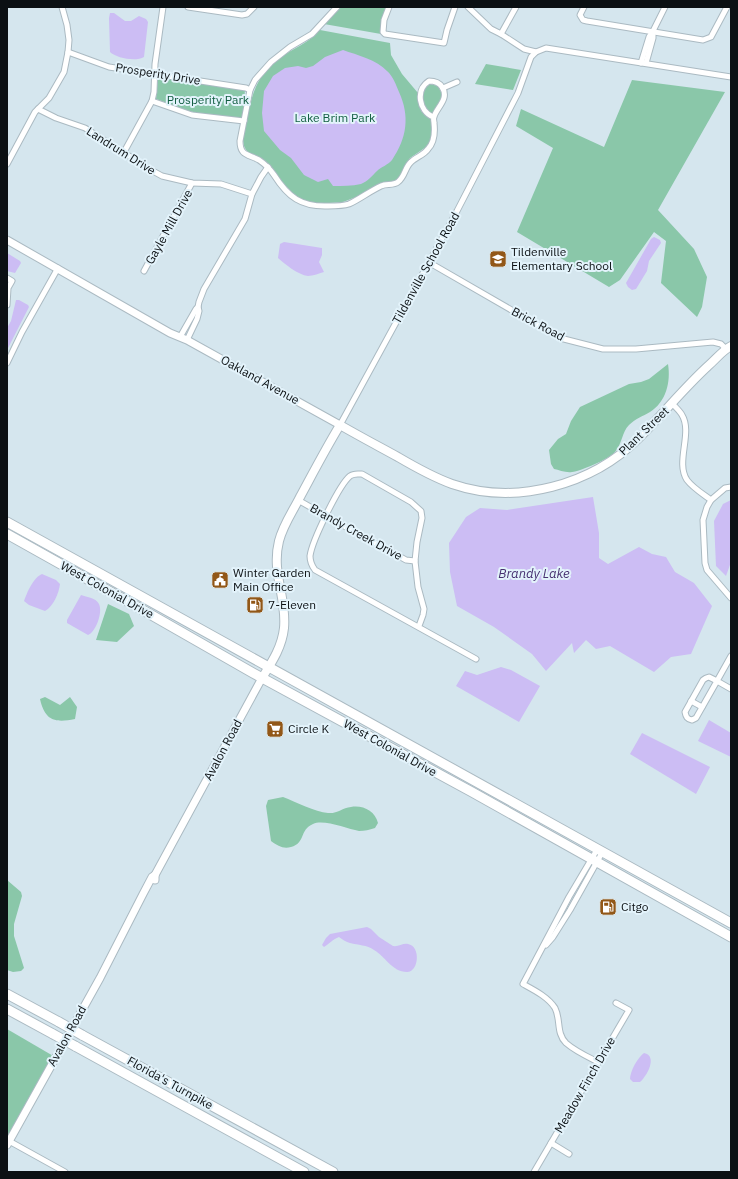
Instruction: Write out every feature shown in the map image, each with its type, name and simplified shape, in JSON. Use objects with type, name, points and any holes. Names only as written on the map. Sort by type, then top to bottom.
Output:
[{"type":"highway","name":"West Colonial Drive","points":[[7,522],[498,792],[731,923]]},
{"type":"highway","name":"West Colonial Drive","points":[[7,534],[143,609],[262,678],[472,792],[731,937]]},
{"type":"highway","points":[[437,773],[468,785],[481,783]]},
{"type":"highway","points":[[472,792],[476,789],[481,789],[498,792]]},
{"type":"highway","points":[[679,907],[692,906],[695,902]]},
{"type":"highway","points":[[712,926],[722,923],[731,927]]},
{"type":"highway","name":"Florida's Turnpike","points":[[7,994],[333,1172]]},
{"type":"highway","name":"Florida's Turnpike","points":[[7,1009],[304,1172]]},
{"type":"main road","name":"Oakland Avenue","points":[[7,240],[164,329],[187,340],[340,424]]},
{"type":"main road","name":"Plant Street","points":[[340,424],[418,468],[452,484],[484,491],[506,493],[532,491],[563,484],[592,473],[625,451],[697,376],[729,349]]},
{"type":"main road","name":"Tildenville School Road","points":[[269,667],[278,650],[284,628],[283,606],[276,567],[278,544],[282,531],[298,500],[340,424]]},
{"type":"main road","name":"Avalon Road","points":[[8,1143],[127,926],[155,879],[155,875],[269,667]]},
{"type":"street","points":[[7,164],[38,109],[49,98],[64,72],[68,52],[68,34],[62,7]]},
{"type":"street","points":[[124,152],[152,101],[158,38],[163,7]]},
{"type":"street","points":[[188,7],[242,15],[247,14],[254,7]]},
{"type":"street","points":[[389,7],[384,20],[383,32],[385,34],[444,43],[455,7]]},
{"type":"street","points":[[468,7],[491,29],[524,50],[536,52],[546,48],[731,77]]},
{"type":"street","points":[[501,34],[516,7]]},
{"type":"street","points":[[584,7],[580,16],[583,20],[703,40],[711,37],[727,7]]},
{"type":"street","points":[[644,63],[648,37],[653,31],[665,7]]},
{"type":"street","points":[[334,8],[308,37],[290,47],[271,62],[259,75],[250,90],[240,141],[240,148],[244,153],[258,160],[268,168],[281,187],[296,200],[306,204],[338,206],[348,204],[382,185],[390,185],[398,182],[412,161],[429,149],[434,134],[434,117],[443,100],[444,94],[443,88],[434,81],[427,82],[421,89],[420,96],[421,104],[430,116],[434,117]]},
{"type":"street","name":"Prosperity Drive","points":[[68,52],[109,67],[246,88],[250,90]]},
{"type":"street","name":"Tildenville School Road","points":[[340,424],[430,263],[518,93],[531,57],[536,52]]},
{"type":"street","points":[[443,88],[456,82]]},
{"type":"street","points":[[152,101],[192,115],[244,121]]},
{"type":"street","name":"Landrum Drive","points":[[38,109],[56,118],[85,128],[162,176],[192,183],[222,184],[252,194]]},
{"type":"street","points":[[180,337],[198,307],[204,289],[245,219],[252,194],[261,177],[268,168]]},
{"type":"street","name":"Gayle Mill Drive","points":[[144,272],[192,183]]},
{"type":"street","name":"Brick Road","points":[[430,263],[560,338],[579,344],[603,349],[636,349],[713,342],[721,344],[729,349]]},
{"type":"street","points":[[7,363],[22,332],[58,268]]},
{"type":"street","points":[[7,278],[12,281],[8,288],[7,305]]},
{"type":"street","points":[[187,340],[197,319],[199,311],[198,307]]},
{"type":"street","points":[[672,403],[683,416],[686,425],[683,465],[686,479],[693,487],[711,500]]},
{"type":"street","points":[[419,626],[424,609],[418,587],[415,561],[422,518],[421,511],[411,502],[362,474],[356,473],[351,475],[346,480],[314,541],[310,557],[311,563],[316,570],[476,659]]},
{"type":"street","points":[[731,487],[725,488],[711,500],[703,520],[704,563],[712,578],[731,598]]},
{"type":"street","name":"Brandy Creek Drive","points":[[298,500],[406,560],[415,561]]},
{"type":"street","points":[[19,541],[25,531]]},
{"type":"street","points":[[731,656],[717,681],[702,707],[696,718],[692,720],[688,719],[686,716],[685,712],[691,700],[703,680],[706,678],[709,677],[717,681],[731,689]]},
{"type":"street","points":[[691,700],[702,707]]},
{"type":"street","points":[[598,1062],[576,1051],[565,1043],[559,1034],[558,1017],[555,1008],[549,1001],[523,984],[539,953],[601,850]]},
{"type":"street","name":"Meadow Finch Drive","points":[[534,1172],[629,1010],[616,1003]]},
{"type":"street","points":[[8,1143],[65,1172]]},
{"type":"street","points":[[551,1144],[569,1154]]},
{"type":"green space","points":[[340,7],[386,7],[381,23],[381,34],[324,24]]},
{"type":"green space","name":"Lake Brim Park","points":[[320,30],[390,43],[391,55],[402,74],[418,93],[421,111],[432,120],[433,132],[429,145],[410,158],[400,178],[391,183],[382,184],[343,202],[316,204],[298,199],[276,175],[246,150],[243,140],[253,95],[263,75],[270,66],[285,54],[306,42]]},
{"type":"green space","points":[[486,64],[521,70],[513,90],[475,84]]},
{"type":"green space","name":"Prosperity Park","points":[[160,77],[245,90],[243,115],[241,118],[210,116],[189,111],[156,99],[158,79]]},
{"type":"green space","points":[[632,80],[725,92],[658,210],[694,249],[707,277],[702,307],[697,317],[661,283],[666,241],[654,232],[620,280],[609,287],[517,232],[553,148],[516,126],[521,109],[604,147]]},
{"type":"green space","points":[[430,84],[438,86],[442,94],[433,114],[431,114],[425,107],[423,99],[424,91]]},
{"type":"green space","points":[[668,364],[669,378],[664,397],[650,412],[636,419],[629,425],[612,455],[588,467],[572,472],[554,469],[551,464],[549,450],[558,439],[566,434],[571,421],[580,407],[629,384],[649,379]]},
{"type":"green space","points":[[108,604],[129,614],[134,626],[117,642],[96,640]]},
{"type":"green space","points":[[45,697],[60,705],[70,697],[77,707],[75,719],[62,721],[52,719],[48,716],[42,706],[40,699]]},
{"type":"green space","points":[[283,797],[311,809],[328,813],[334,813],[351,807],[364,808],[374,815],[378,823],[375,828],[359,831],[329,823],[313,824],[306,830],[299,843],[296,845],[288,848],[278,846],[271,841],[266,806],[268,800]]},
{"type":"green space","points":[[7,880],[21,892],[22,896],[14,924],[14,936],[24,968],[21,971],[13,972],[7,970]]},
{"type":"green space","points":[[7,1029],[55,1057],[7,1145]]},
{"type":"water","points":[[110,13],[114,13],[125,21],[131,21],[139,16],[146,19],[148,22],[144,57],[126,59],[110,52]]},
{"type":"water","name":"Lake Brim Park","points":[[343,50],[378,64],[389,73],[402,101],[406,118],[404,135],[401,143],[397,152],[389,163],[361,184],[351,186],[333,186],[328,179],[318,182],[304,175],[291,158],[280,150],[264,131],[262,113],[264,91],[273,76],[285,68],[298,66],[306,68],[313,66],[325,57]]},
{"type":"water","points":[[654,237],[660,240],[661,243],[649,261],[647,271],[636,289],[632,290],[626,283],[651,239]]},
{"type":"water","points":[[284,242],[322,248],[322,255],[319,262],[324,272],[308,276],[300,274],[288,266],[278,258],[280,244]]},
{"type":"water","points":[[7,253],[21,263],[15,273],[7,271]]},
{"type":"water","points":[[16,300],[19,300],[29,307],[7,350],[7,328],[11,321]]},
{"type":"water","name":"Brandy Lake","points":[[593,497],[599,533],[599,558],[608,564],[639,547],[652,554],[666,557],[675,572],[694,583],[712,606],[691,654],[671,657],[654,672],[610,646],[596,649],[586,640],[574,653],[572,643],[546,671],[532,654],[494,627],[457,606],[450,572],[449,543],[466,517],[480,508],[507,510]]},
{"type":"water","points":[[731,500],[731,562],[726,576],[716,566],[714,521],[723,504]]},
{"type":"water","points":[[42,574],[56,580],[60,584],[55,599],[51,606],[45,611],[29,605],[24,601],[36,578]]},
{"type":"water","points":[[81,595],[96,600],[100,608],[96,626],[88,635],[67,623],[67,620]]},
{"type":"water","points":[[501,667],[511,670],[540,686],[519,722],[456,686],[465,671],[477,675]]},
{"type":"water","points":[[709,720],[731,733],[731,757],[698,741]]},
{"type":"water","points":[[642,733],[710,767],[696,794],[630,754]]},
{"type":"water","points":[[367,927],[393,946],[408,944],[412,946],[417,954],[414,968],[407,972],[397,969],[371,948],[349,943],[339,937],[324,947],[322,945],[330,934]]},
{"type":"water","points":[[644,1053],[650,1058],[650,1066],[646,1075],[640,1082],[633,1082],[630,1079],[631,1072],[637,1061]]},
{"type":"place","name":"Tildenville Elementary School","points":[[498,259]]},
{"type":"place","name":"Winter Garden Main Office","points":[[220,580]]},
{"type":"place","name":"7-Eleven","points":[[255,605]]},
{"type":"place","name":"Circle K","points":[[275,729]]},
{"type":"place","name":"Citgo","points":[[608,907]]}]
